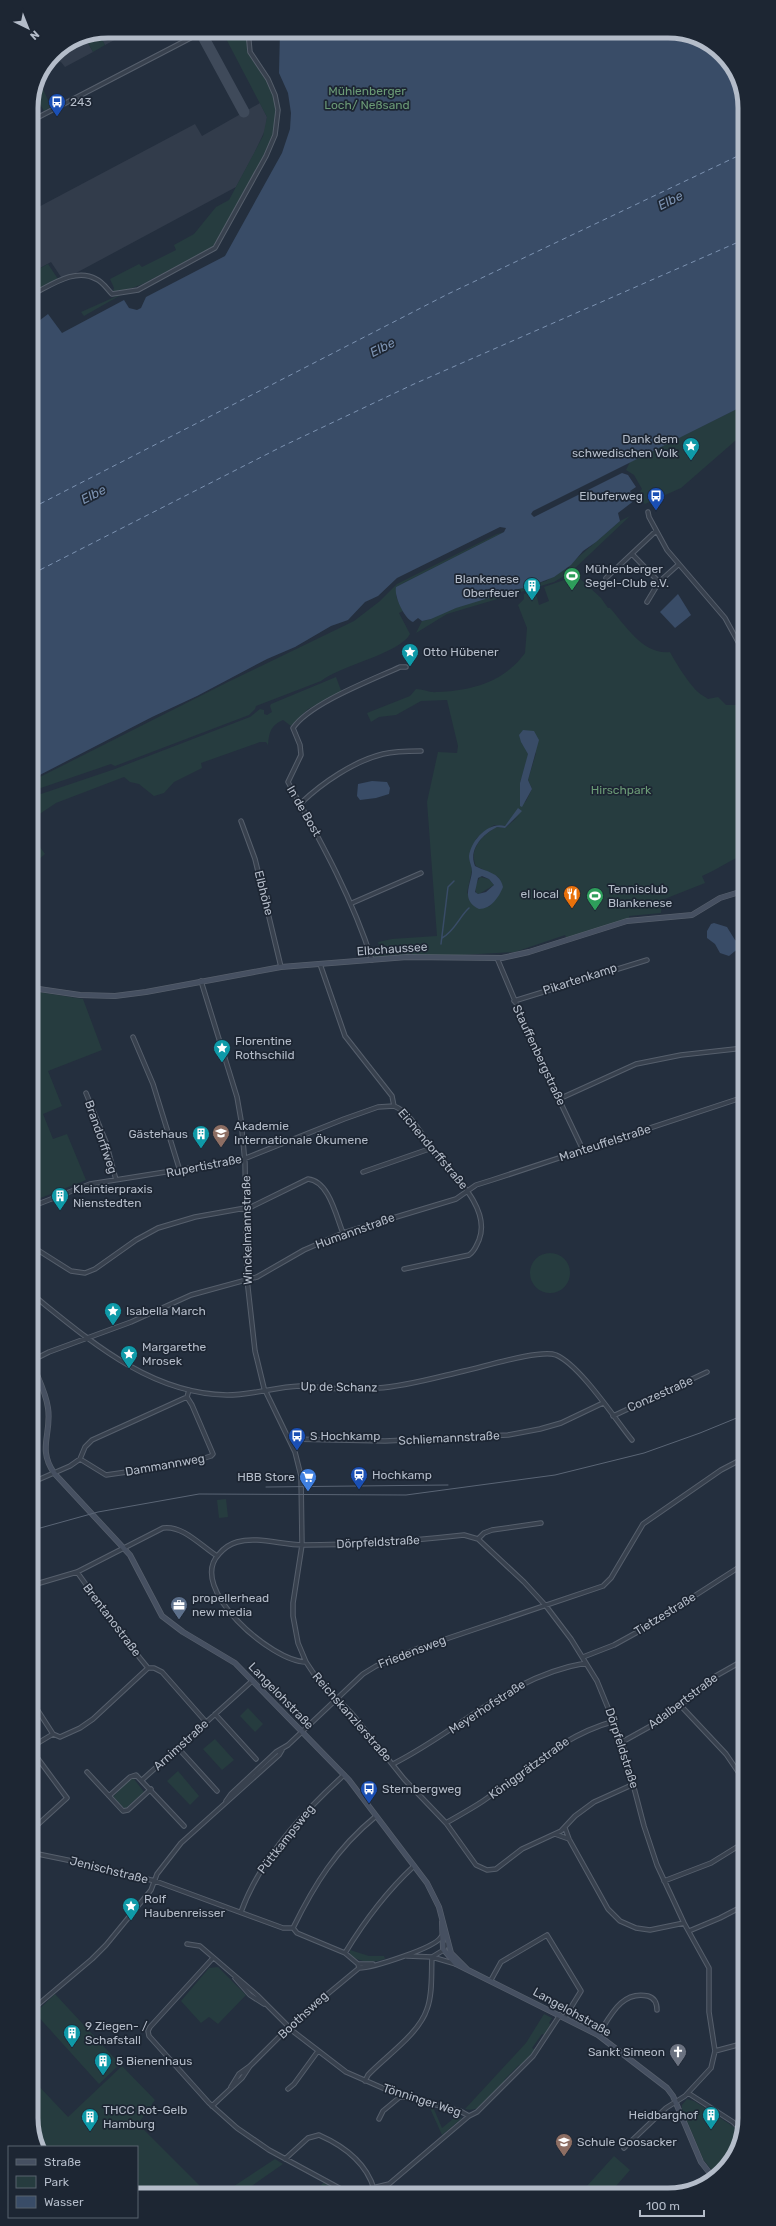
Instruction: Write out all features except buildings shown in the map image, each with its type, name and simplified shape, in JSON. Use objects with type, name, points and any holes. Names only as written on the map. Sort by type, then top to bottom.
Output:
[{"type":"street","points":[[38,117],[191,38]]},
{"type":"street","points":[[38,291],[60,280],[83,275],[97,279],[112,294],[138,290],[214,248],[266,156],[276,135],[278,110],[275,95],[268,79],[250,52],[249,38]]},
{"type":"street","points":[[648,512],[649,517],[667,550],[726,618],[738,641]]},
{"type":"street","points":[[606,578],[656,531]]},
{"type":"street","points":[[632,554],[659,582]]},
{"type":"street","points":[[647,602],[659,582],[678,564]]},
{"type":"street","name":"In de Bost","points":[[372,960],[352,903],[301,803],[288,782],[301,755],[300,745],[293,728],[298,720],[346,692],[400,667],[406,667]]},
{"type":"street","points":[[301,803],[319,785],[370,758],[398,752],[421,751]]},
{"type":"street","name":"Elbhöhe","points":[[241,821],[255,859],[281,967]]},
{"type":"street","points":[[352,903],[421,873]]},
{"type":"street","name":"Elbchaussee","points":[[38,989],[80,995],[115,996],[146,992],[281,967],[426,957],[497,958],[520,954],[627,921],[692,915],[720,898],[738,892]]},
{"type":"street","name":"Stauffenbergstraße","points":[[497,958],[514,1001],[583,1150]]},
{"type":"street","name":"Pikartenkamp","points":[[514,1001],[647,960]]},
{"type":"street","name":"Eichendorffstraße","points":[[320,964],[345,1036],[392,1096],[394,1106],[405,1113],[432,1148],[468,1190],[482,1226],[480,1236],[474,1250],[469,1255],[404,1269]]},
{"type":"street","name":"Winckelmannstraße","points":[[201,981],[237,1098],[245,1158],[248,1279],[255,1351],[266,1392],[295,1452],[301,1476]]},
{"type":"street","points":[[133,1037],[153,1084],[180,1171]]},
{"type":"street","points":[[559,1099],[636,1064],[681,1055],[738,1049]]},
{"type":"street","name":"Brandorffweg","points":[[86,1093],[106,1142],[116,1180]]},
{"type":"street","name":"Manteuffelstraße","points":[[468,1190],[492,1180],[738,1099]]},
{"type":"street","name":"Rupertistraße","points":[[38,1204],[90,1184],[180,1171],[245,1158],[378,1107],[394,1106]]},
{"type":"street","points":[[363,1172],[432,1148]]},
{"type":"street","points":[[38,1250],[71,1271],[85,1274],[95,1270],[136,1240],[158,1228],[195,1217],[247,1208],[264,1202],[303,1180],[312,1179],[320,1183],[326,1191],[343,1233]]},
{"type":"street","name":"Humannstraße","points":[[38,1358],[49,1352],[88,1339],[191,1295],[248,1279],[270,1270],[304,1250],[343,1233],[452,1199],[468,1190]]},
{"type":"street","name":"Up de Schanz","points":[[38,1299],[88,1339],[131,1367],[159,1380],[189,1390],[223,1395],[266,1392],[299,1386],[340,1389],[383,1388],[546,1353],[556,1355],[565,1361],[603,1403],[632,1440]]},
{"type":"street","name":"Conzestraße","points":[[613,1416],[707,1372]]},
{"type":"street","name":"Langelohstraße","points":[[38,1379],[48,1406],[44,1449],[54,1473],[69,1491],[87,1507],[132,1558],[162,1616],[184,1632],[230,1659],[344,1774],[375,1817],[414,1866],[434,1895],[451,1953],[467,1969]]},
{"type":"street","points":[[38,1480],[80,1459],[82,1452],[92,1440],[187,1397],[189,1390]]},
{"type":"street","name":"Dammannweg","points":[[80,1459],[106,1475],[189,1463],[211,1456],[213,1454],[192,1405],[187,1397]]},
{"type":"street","name":"Schliemannstraße","points":[[288,1439],[385,1440],[501,1435],[540,1429],[557,1424],[581,1415],[603,1403]]},
{"type":"street","name":"Friedensweg","points":[[38,2005],[99,1953],[151,1890],[161,1869],[181,1844],[262,1765],[302,1732],[363,1674],[392,1658],[604,1586],[611,1578],[643,1524],[721,1470],[738,1461]]},
{"type":"street","name":"Reichskanzlerstraße","points":[[301,1476],[302,1545],[292,1610],[295,1631],[306,1662],[316,1677],[337,1698],[408,1784],[446,1822],[476,1865],[487,1870],[496,1869],[522,1849],[565,1828],[575,1816],[594,1802],[634,1784]]},
{"type":"street","points":[[478,1539],[484,1533],[492,1530],[541,1523]]},
{"type":"street","points":[[38,1584],[77,1572],[157,1530],[173,1527],[216,1556],[212,1570],[214,1581],[218,1596],[231,1615],[269,1646],[296,1661],[306,1662]]},
{"type":"street","name":"Dörpfeldstraße","points":[[216,1556],[226,1547],[242,1541],[302,1545],[401,1542],[464,1535],[478,1539],[524,1582],[546,1606],[583,1657],[615,1721],[634,1784],[648,1840],[664,1881],[684,1923],[709,1968],[709,2012],[715,2051],[711,2068],[688,2093],[676,2102]]},
{"type":"street","name":"Tietzestraße","points":[[583,1657],[617,1643],[643,1629],[738,1568]]},
{"type":"street","name":"Brentanostraße","points":[[77,1572],[148,1668]]},
{"type":"street","name":"Meyerhofstraße","points":[[393,1764],[439,1738],[515,1687],[557,1669],[586,1663]]},
{"type":"street","name":"Adalbertstraße","points":[[622,1742],[657,1723],[681,1706],[714,1677],[738,1663]]},
{"type":"street","points":[[38,1711],[53,1734],[60,1737],[82,1727],[118,1697],[148,1668],[154,1668],[162,1672],[206,1722]]},
{"type":"street","name":"Arnimstraße","points":[[109,1796],[132,1776],[136,1775],[142,1780],[252,1681]]},
{"type":"street","points":[[681,1706],[726,1754],[738,1772]]},
{"type":"street","points":[[216,1714],[256,1759]]},
{"type":"street","name":"Königgrätzstraße","points":[[446,1822],[484,1801],[565,1741],[586,1730],[615,1721]]},
{"type":"street","points":[[38,1743],[53,1734]]},
{"type":"street","points":[[178,1748],[217,1791]]},
{"type":"street","points":[[38,1759],[67,1798],[38,1824]]},
{"type":"street","points":[[87,1772],[122,1810],[126,1811],[151,1789]]},
{"type":"street","name":"Püttkampsweg","points":[[241,1912],[254,1880],[293,1827],[318,1798],[344,1774]]},
{"type":"street","points":[[142,1780],[184,1826]]},
{"type":"street","points":[[292,1928],[313,1888],[336,1854],[375,1817]]},
{"type":"street","points":[[565,1828],[569,1839],[608,1909],[620,1921],[632,1927],[650,1930],[684,1923]]},
{"type":"street","points":[[555,1834],[569,1839]]},
{"type":"street","points":[[664,1881],[710,1864],[738,1846]]},
{"type":"street","name":"Jenischstraße","points":[[38,1854],[155,1881],[283,1928],[292,1928],[297,1933],[345,1953],[359,1966]]},
{"type":"street","points":[[345,1953],[376,1906],[414,1866]]},
{"type":"street","points":[[689,1931],[738,1909]]},
{"type":"street","name":"Langelohstraße","points":[[442,1920],[441,1937],[444,1949],[456,1964],[491,1980],[598,2035],[667,2088],[676,2102],[701,2162],[710,2173]]},
{"type":"street","name":"Tönninger Weg","points":[[186,1944],[196,1944],[267,2005],[289,2027],[346,2072],[401,2096],[460,2111],[469,2116],[483,2107],[526,2064],[581,1991],[547,1935],[501,1962],[491,1980]]},
{"type":"street","points":[[359,1966],[374,1964],[404,1956],[433,1945],[441,1937]]},
{"type":"street","points":[[432,1957],[444,1949],[448,1942]]},
{"type":"street","points":[[433,1945],[451,1953]]},
{"type":"street","points":[[404,1956],[432,1957],[456,1964]]},
{"type":"street","points":[[365,2081],[368,2075],[399,2046],[424,2016],[429,2003],[432,1957]]},
{"type":"street","points":[[213,1958],[150,2027],[148,2034],[212,2106],[244,2133],[285,2159],[339,2188]]},
{"type":"street","name":"Boothsweg","points":[[212,2106],[231,2087],[238,2074],[250,2066],[320,1998],[359,1966]]},
{"type":"street","points":[[598,2035],[618,2005],[630,1998],[642,1996],[652,1998],[656,2001],[657,2010]]},
{"type":"street","points":[[715,2051],[738,2045]]},
{"type":"street","points":[[288,2089],[294,2084],[318,2051]]},
{"type":"street","points":[[688,2093],[737,2126]]},
{"type":"street","points":[[379,2119],[383,2111],[401,2096]]},
{"type":"street","points":[[624,2148],[655,2117],[676,2102]]},
{"type":"street","points":[[285,2159],[308,2138],[319,2135],[354,2156],[370,2175],[374,2188],[384,2186],[469,2116]]},
{"type":"shaded area","points":[[101,38],[118,38],[105,45]]},
{"type":"shaded area","points":[[87,41],[93,52],[65,67],[58,61],[69,50],[81,43]]},
{"type":"shaded area","points":[[260,103],[267,117],[266,128],[236,187],[63,280],[51,262],[38,269],[38,207],[195,124],[202,136]]},
{"type":"green space","points":[[101,38],[105,45],[93,52],[87,41]]},
{"type":"green space","points":[[226,38],[247,38],[251,58],[267,80],[274,97],[276,109],[275,130],[264,157],[213,247],[143,284],[118,293],[113,291],[114,288],[110,279],[139,264],[142,267],[176,250],[174,245],[194,234],[216,207],[229,200],[263,136],[267,117]]},
{"type":"green space","points":[[41,89],[43,89],[51,107],[44,111],[38,101]]},
{"type":"green space","points":[[48,264],[58,279],[38,289],[38,269]]},
{"type":"green space","points":[[126,292],[84,316],[81,312]]},
{"type":"green space","points":[[738,408],[738,438],[681,488],[645,504],[640,499],[639,493],[642,489],[634,475],[626,470],[630,462]]},
{"type":"green space","points":[[630,516],[572,571],[568,566],[620,521]]},
{"type":"green space","points":[[504,532],[396,587],[396,596],[403,611],[399,613],[410,634],[404,641],[395,647],[330,675],[321,681],[256,706],[249,715],[115,766],[111,764],[38,789],[38,778],[228,682],[354,621],[380,601],[397,584],[497,534]]},
{"type":"green space","points":[[565,567],[569,573],[554,582],[447,614],[416,633],[422,621],[431,619],[446,611],[494,595],[505,589],[506,592],[546,581]]},
{"type":"green space","name":"Hirschpark","points":[[574,573],[601,598],[629,631],[643,644],[660,652],[670,652],[687,679],[700,694],[708,699],[718,697],[726,705],[738,705],[738,857],[702,876],[705,883],[662,900],[661,913],[629,916],[630,920],[567,939],[565,935],[515,952],[372,960],[369,951],[380,949],[378,942],[392,939],[437,936],[427,802],[438,752],[457,753],[458,746],[447,700],[421,701],[396,715],[379,717],[371,722],[367,713],[410,696],[416,689],[434,692],[463,690],[486,683],[507,671],[517,663],[525,653],[527,628],[518,605],[524,599],[524,594],[532,591],[537,597],[539,605],[549,601],[544,587],[564,580]],"holes":[[[521,742],[536,753],[528,780],[532,789],[526,801],[520,806],[520,783],[528,757],[528,752]],[[520,815],[505,828],[497,827],[492,830],[482,838],[475,848],[474,860],[476,866],[498,877],[502,889],[489,907],[467,893],[472,870],[469,857],[476,839],[482,833],[494,825],[505,826]]]},
{"type":"green space","points":[[336,677],[342,693],[308,709],[291,726],[283,720],[276,724],[271,730],[268,745],[266,742],[260,742],[201,763],[202,768],[174,782],[164,793],[154,796],[139,784],[130,782],[124,777],[56,803],[38,815],[38,795],[115,769],[250,717],[260,709],[264,710],[264,714],[267,715],[272,712],[270,706],[271,704]]},
{"type":"green space","points":[[38,844],[45,854],[38,860]]},
{"type":"green space","points":[[480,877],[489,879],[494,885],[479,894],[476,893],[475,886]]},
{"type":"green space","points":[[38,992],[83,999],[102,1050],[48,1071],[62,1106],[43,1114],[53,1139],[67,1134],[86,1180],[38,1199]]},
{"type":"green space","points":[[554,1253],[561,1256],[567,1262],[570,1273],[569,1281],[561,1290],[554,1293],[546,1293],[539,1290],[531,1281],[530,1269],[533,1262],[542,1254]]},
{"type":"green space","points":[[226,1499],[228,1517],[219,1518],[217,1500]]},
{"type":"green space","points":[[248,1708],[263,1724],[255,1732],[240,1716]]},
{"type":"green space","points":[[215,1739],[234,1760],[222,1770],[203,1749]]},
{"type":"green space","points":[[178,1771],[199,1796],[190,1805],[167,1781]]},
{"type":"green space","points":[[130,1779],[134,1779],[144,1792],[125,1809],[113,1797]]},
{"type":"green space","points":[[350,1950],[369,1956],[384,1956],[385,1959],[371,1962],[358,1960],[350,1955]]},
{"type":"green space","points":[[218,1967],[246,1995],[218,2024],[209,2017],[201,2023],[181,2001],[209,1968]]},
{"type":"green space","points":[[55,1994],[120,2064],[99,2084],[38,2016],[38,2010]]},
{"type":"green space","points":[[544,2014],[552,2018],[549,2023],[551,2025],[545,2035],[542,2034],[532,2048],[535,2050],[522,2065],[519,2065],[504,2080],[507,2082],[488,2101],[477,2108],[471,2110],[465,2109],[526,2043]]},
{"type":"green space","points":[[122,2066],[155,2100],[138,2124],[202,2188],[138,2188],[138,2146],[44,2146],[40,2136],[38,2118],[38,2085],[68,2117]]},
{"type":"green space","points":[[687,2099],[694,2101],[737,2129],[729,2153],[724,2161],[713,2171],[703,2159],[682,2109],[682,2105]]},
{"type":"green space","points":[[429,2106],[433,2107],[442,2128],[459,2114],[461,2119],[442,2135]]},
{"type":"green space","points":[[614,2156],[630,2170],[614,2188],[589,2188],[587,2186]]},
{"type":"green space","points":[[275,2159],[283,2164],[249,2188],[231,2188]]},
{"type":"green space","points":[[324,2182],[340,2188],[318,2188]]},
{"type":"water","name":"Elbe","points":[[280,38],[673,38],[695,43],[714,55],[721,62],[731,77],[736,90],[738,108],[738,408],[533,511],[531,514],[534,517],[622,473],[628,475],[636,487],[630,491],[635,500],[618,513],[620,521],[583,551],[571,565],[554,577],[528,587],[505,592],[504,589],[498,591],[492,597],[456,608],[431,619],[422,621],[418,618],[413,622],[406,616],[398,601],[396,587],[504,532],[506,528],[500,527],[397,578],[378,596],[365,602],[348,620],[331,626],[295,647],[267,659],[38,776],[38,322],[48,314],[62,333],[124,300],[129,308],[137,310],[141,308],[146,297],[225,256],[282,153],[290,129],[291,113],[288,93],[279,73]]},
{"type":"water","points":[[678,594],[691,615],[675,628],[660,612]]},
{"type":"water","points":[[523,730],[534,731],[539,740],[528,780],[532,789],[522,807],[520,806],[520,783],[528,754],[519,735]]},
{"type":"water","points":[[372,781],[387,782],[390,788],[389,794],[376,798],[360,800],[357,796],[358,784]]},
{"type":"water","points":[[518,808],[522,811],[505,828],[497,827],[492,830],[482,838],[475,848],[473,860],[475,866],[496,875],[503,887],[491,905],[479,909],[470,902],[468,897],[472,872],[469,858],[470,850],[477,838],[487,829],[499,825],[505,826]],"holes":[[[482,876],[489,879],[494,885],[486,892],[478,894],[475,892],[478,878]]]},
{"type":"water","points":[[714,923],[727,927],[735,940],[738,941],[738,949],[729,956],[720,953],[715,944],[707,938],[707,931],[711,924]]},
{"type":"waterway","points":[[441,944],[448,887],[454,881]]},
{"type":"waterway","points":[[442,938],[454,928],[469,908]]},
{"type":"ferry route","points":[[38,505],[448,294],[738,156]]},
{"type":"ferry route","points":[[38,571],[283,446],[414,384],[738,242]]},
{"type":"taxiway","points":[[204,38],[244,112]]},
{"type":"tram line","points":[[38,1529],[98,1512],[199,1494],[406,1495],[555,1475],[644,1453],[738,1417]]},
{"type":"tram line","points":[[266,1487],[448,1485]]},
{"type":"place","name":"243","points":[[57,117]]},
{"type":"place","name":"Dank dem schwedischen Volk","points":[[691,461]]},
{"type":"place","name":"Elbuferweg","points":[[656,511]]},
{"type":"place","name":"Mühlenberger Segel-Club e.V.","points":[[572,591]]},
{"type":"place","name":"Blankenese Oberfeuer","points":[[532,601]]},
{"type":"place","name":"Otto Hübener","points":[[410,667]]},
{"type":"place","name":"el local","points":[[572,909]]},
{"type":"place","name":"Tennisclub Blankenese","points":[[595,911]]},
{"type":"place","name":"Florentine Rothschild","points":[[222,1063]]},
{"type":"place","name":"Akademie Internationale Ökumene","points":[[221,1148]]},
{"type":"place","name":"Gästehaus","points":[[201,1149]]},
{"type":"place","name":"Kleintierpraxis Nienstedten","points":[[60,1211]]},
{"type":"place","name":"Isabella March","points":[[113,1326]]},
{"type":"place","name":"Margarethe Mrosek","points":[[129,1369]]},
{"type":"place","name":"S Hochkamp","points":[[297,1451]]},
{"type":"place","name":"Hochkamp","points":[[359,1490]]},
{"type":"place","name":"HBB Store","points":[[308,1492]]},
{"type":"place","name":"propellerhead new media","points":[[179,1620]]},
{"type":"place","name":"Sternbergweg","points":[[369,1804]]},
{"type":"place","name":"Rolf Haubenreisser","points":[[131,1921]]},
{"type":"place","name":"9 Ziegen- / Schafstall","points":[[72,2048]]},
{"type":"place","name":"Sankt Simeon","points":[[678,2067]]},
{"type":"place","name":"5 Bienenhaus","points":[[103,2076]]},
{"type":"place","name":"Heidbarghof","points":[[711,2130]]},
{"type":"place","name":"THCC Rot-Gelb Hamburg","points":[[90,2132]]},
{"type":"place","name":"Schule Goosacker","points":[[564,2157]]},
{"type":"park label","name":"Mühlenberger Loch/ Neßsand","points":[[367,98]]}]
